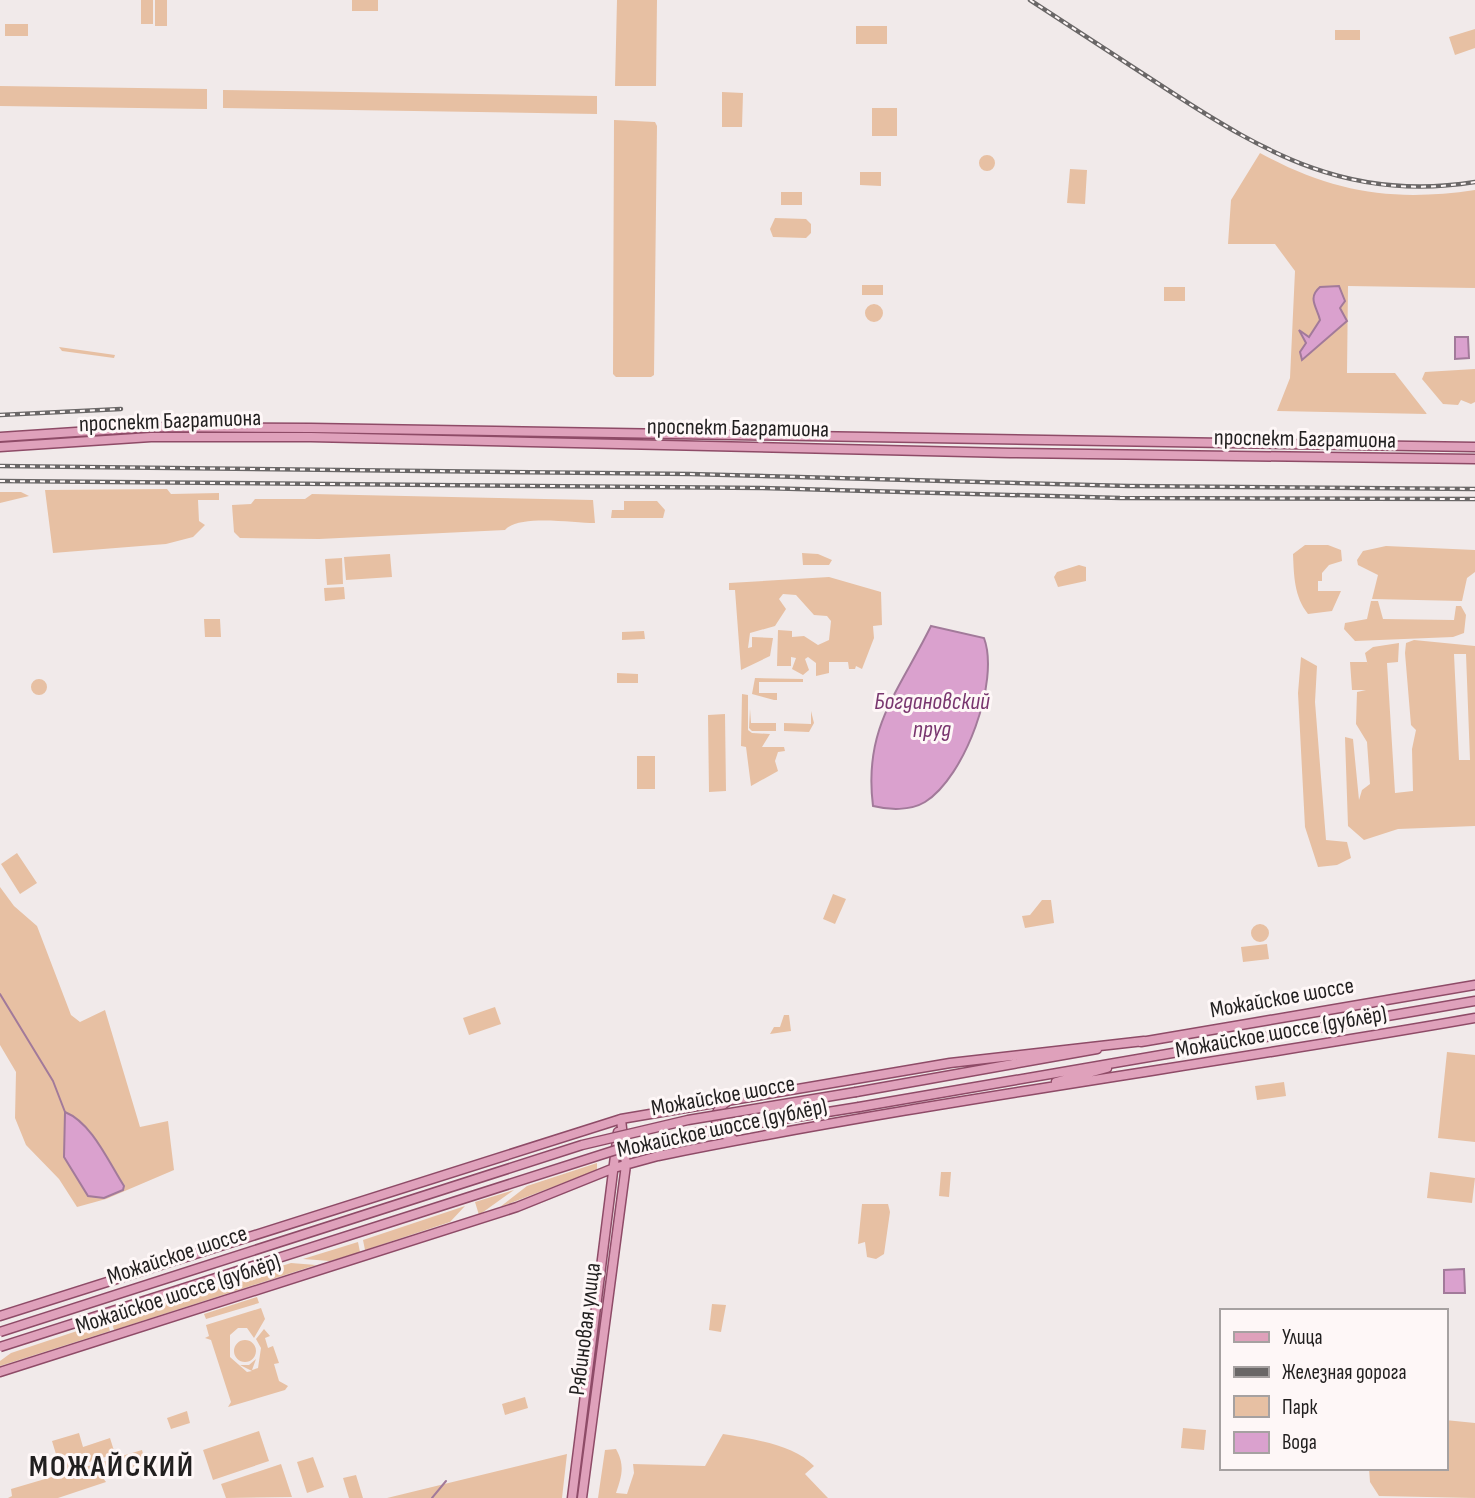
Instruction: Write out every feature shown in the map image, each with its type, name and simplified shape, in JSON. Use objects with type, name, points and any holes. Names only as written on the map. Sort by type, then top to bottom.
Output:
[{"type":"main road","name":"проспект Багратиона","points":[[0,437],[151,427],[1402,460],[1475,459]]},
{"type":"main road","name":"проспект Багратиона","points":[[0,447],[151,437],[311,432],[1475,447]]},
{"type":"main road","name":"Можайское шоссе","points":[[0,1332],[603,1139],[688,1120],[1475,985]]},
{"type":"main road","name":"Можайское шоссе","points":[[0,1347],[616,1150],[690,1134],[1475,1001]]},
{"type":"main road","name":"Можайское шоссе (дублёр)","points":[[0,1372],[517,1207],[626,1165],[736,1140],[1475,1018]]},
{"type":"main road","name":"Можайское шоссе (дублёр)","points":[[0,1316],[621,1119],[950,1063],[1144,1041]]},
{"type":"main road","points":[[1026,1091],[1145,1057]]},
{"type":"main road","points":[[730,1099],[716,1113],[715,1121],[723,1135],[736,1140]]},
{"type":"main road","name":"Рябиновая улица","points":[[578,1495],[626,1165],[621,1119]]},
{"type":"main road","name":"Рябиновая улица","points":[[578,1495],[621,1119]]},
{"type":"green space","points":[[141,0],[153,0],[153,24],[141,24]]},
{"type":"green space","points":[[155,0],[167,0],[167,26],[155,26]]},
{"type":"green space","points":[[352,0],[378,0],[378,11],[352,11]]},
{"type":"green space","points":[[617,0],[657,0],[656,86],[615,86]]},
{"type":"green space","points":[[5,24],[28,24],[28,36],[5,36]]},
{"type":"green space","points":[[856,26],[887,26],[887,44],[856,44]]},
{"type":"green space","points":[[1475,29],[1475,48],[1455,55],[1449,37]]},
{"type":"green space","points":[[1335,30],[1360,30],[1360,40],[1335,40]]},
{"type":"green space","points":[[0,86],[207,89],[207,109],[0,106]]},
{"type":"green space","points":[[223,90],[597,96],[597,114],[223,108]]},
{"type":"green space","points":[[722,92],[743,93],[742,127],[722,127]]},
{"type":"green space","points":[[872,108],[897,108],[897,136],[872,136]]},
{"type":"green space","points":[[614,120],[655,122],[657,126],[654,375],[651,377],[616,377],[613,374]]},
{"type":"green space","points":[[1260,153],[1313,177],[1364,191],[1418,195],[1475,190],[1475,288],[1348,286],[1347,373],[1395,373],[1427,414],[1277,411],[1290,378],[1295,271],[1275,244],[1228,244],[1231,200]]},
{"type":"green space","points":[[984,155],[990,155],[995,163],[993,169],[984,171],[979,166],[979,160]]},
{"type":"green space","points":[[1070,169],[1087,170],[1085,204],[1067,203]]},
{"type":"green space","points":[[860,172],[881,172],[881,186],[860,185]]},
{"type":"green space","points":[[781,192],[802,192],[802,205],[781,205]]},
{"type":"green space","points":[[775,218],[806,219],[811,224],[811,233],[806,238],[773,237],[770,229]]},
{"type":"green space","points":[[862,285],[883,285],[883,295],[862,295]]},
{"type":"green space","points":[[1164,287],[1185,287],[1185,301],[1164,301]]},
{"type":"green space","points":[[874,304],[880,307],[883,313],[880,319],[874,322],[868,319],[865,313],[868,307]]},
{"type":"green space","points":[[59,347],[115,355],[114,358],[62,351]]},
{"type":"green space","points":[[1475,369],[1475,402],[1471,404],[1461,400],[1458,405],[1443,404],[1422,379],[1425,372]]},
{"type":"green space","points":[[167,489],[171,494],[219,493],[219,500],[198,500],[199,521],[205,525],[193,537],[166,544],[53,553],[45,490]]},
{"type":"green space","points":[[0,492],[21,492],[29,496],[0,503]]},
{"type":"green space","points":[[312,494],[593,500],[595,523],[534,521],[512,525],[505,530],[319,539],[240,538],[234,532],[232,505],[251,504],[255,499],[305,499]]},
{"type":"green space","points":[[624,501],[657,501],[665,510],[663,518],[611,518],[612,510],[624,510]]},
{"type":"green space","points":[[1305,545],[1328,545],[1341,550],[1342,561],[1329,565],[1322,573],[1322,581],[1318,581],[1318,591],[1341,591],[1332,611],[1308,614],[1300,600],[1293,554]]},
{"type":"green space","points":[[1386,546],[1475,550],[1475,572],[1467,578],[1462,601],[1372,599],[1378,575],[1358,565],[1357,560],[1363,551]]},
{"type":"green space","points":[[802,553],[818,554],[832,560],[829,565],[803,565]]},
{"type":"green space","points":[[390,554],[392,577],[346,580],[344,557]]},
{"type":"green space","points":[[342,558],[343,584],[327,585],[325,559]]},
{"type":"green space","points":[[1079,565],[1086,567],[1086,581],[1058,587],[1054,577],[1057,572]]},
{"type":"green space","points":[[829,577],[881,592],[882,625],[873,626],[874,638],[862,669],[856,666],[855,669],[849,669],[848,662],[829,662],[829,673],[816,676],[816,663],[808,657],[805,659],[809,670],[803,675],[792,669],[796,658],[791,657],[791,666],[777,666],[778,630],[792,631],[792,637],[804,636],[818,645],[829,640],[831,621],[827,616],[814,615],[796,595],[783,594],[779,599],[786,609],[775,626],[750,633],[748,648],[752,647],[752,637],[773,638],[770,656],[741,670],[735,590],[729,590],[729,583]]},
{"type":"green space","points":[[344,587],[345,599],[325,601],[324,588]]},
{"type":"green space","points":[[1371,601],[1378,601],[1383,619],[1454,620],[1456,606],[1461,606],[1466,615],[1464,633],[1453,637],[1355,641],[1344,629],[1345,623],[1367,619]]},
{"type":"green space","points":[[204,619],[220,619],[221,637],[205,637]]},
{"type":"green space","points":[[644,631],[645,639],[622,640],[622,632]]},
{"type":"green space","points":[[1414,640],[1475,646],[1475,826],[1398,829],[1364,840],[1348,826],[1345,737],[1353,739],[1359,800],[1362,790],[1370,784],[1367,742],[1356,724],[1357,692],[1366,690],[1352,690],[1350,662],[1367,662],[1368,666],[1365,653],[1373,647],[1399,643],[1398,662],[1387,663],[1395,793],[1413,791],[1412,749],[1416,730],[1411,725],[1406,643]],"holes":[[[1454,654],[1466,654],[1470,760],[1459,760]]]},
{"type":"green space","points":[[1301,657],[1317,666],[1315,702],[1326,840],[1347,842],[1351,858],[1337,865],[1318,867],[1305,827],[1298,693]]},
{"type":"green space","points":[[617,673],[638,674],[638,683],[617,683]]},
{"type":"green space","points":[[755,678],[803,679],[803,682],[759,682],[759,693],[777,693],[777,700],[774,700],[752,694]]},
{"type":"green space","points":[[36,679],[42,679],[47,687],[45,693],[36,695],[31,690],[31,684]]},
{"type":"green space","points":[[742,694],[748,695],[748,730],[752,733],[770,734],[762,747],[784,747],[785,751],[778,752],[775,761],[778,771],[751,786],[746,747],[741,746]]},
{"type":"green space","points":[[750,709],[751,723],[776,723],[776,731],[752,731],[749,728]]},
{"type":"green space","points":[[811,711],[814,723],[809,732],[784,731],[784,723],[811,724]]},
{"type":"green space","points":[[725,714],[726,791],[709,792],[708,715]]},
{"type":"green space","points":[[637,756],[655,756],[655,789],[637,789]]},
{"type":"green space","points":[[17,853],[37,883],[20,894],[1,864]]},
{"type":"green space","points":[[0,887],[14,906],[37,926],[71,1015],[80,1022],[105,1010],[140,1127],[168,1121],[174,1170],[106,1199],[77,1207],[59,1179],[26,1145],[15,1118],[16,1072],[0,1045]]},
{"type":"green space","points":[[833,894],[846,899],[835,924],[823,919]]},
{"type":"green space","points":[[1042,900],[1051,900],[1054,923],[1025,928],[1022,916],[1030,915]]},
{"type":"green space","points":[[1260,924],[1266,927],[1269,933],[1266,939],[1260,942],[1254,939],[1251,933],[1254,927]]},
{"type":"green space","points":[[1267,944],[1269,959],[1243,962],[1241,947]]},
{"type":"green space","points":[[495,1007],[501,1024],[469,1035],[463,1018]]},
{"type":"green space","points":[[784,1015],[789,1015],[791,1031],[770,1034],[774,1027],[780,1027]]},
{"type":"green space","points":[[1447,1052],[1475,1055],[1475,1142],[1438,1138]]},
{"type":"green space","points":[[1284,1082],[1286,1096],[1257,1100],[1255,1086]]},
{"type":"green space","points":[[597,1163],[597,1170],[500,1207],[527,1186]]},
{"type":"green space","points":[[941,1172],[951,1172],[949,1197],[939,1196]]},
{"type":"green space","points":[[1430,1172],[1475,1178],[1472,1203],[1427,1198]]},
{"type":"green space","points":[[514,1190],[479,1215],[475,1202]]},
{"type":"green space","points":[[862,1204],[888,1204],[890,1212],[884,1254],[876,1259],[867,1257],[865,1242],[858,1244]]},
{"type":"green space","points":[[465,1206],[450,1222],[365,1250],[363,1240]]},
{"type":"green space","points":[[358,1242],[360,1252],[330,1261],[303,1259]]},
{"type":"green space","points":[[291,1263],[316,1265],[114,1330],[111,1320]]},
{"type":"green space","points":[[257,1297],[259,1303],[206,1319],[204,1314]]},
{"type":"green space","points":[[712,1304],[726,1305],[721,1332],[709,1330]]},
{"type":"green space","points":[[261,1308],[265,1319],[254,1338],[247,1328],[238,1328],[230,1335],[230,1357],[247,1372],[252,1371],[240,1365],[249,1365],[256,1359],[252,1370],[258,1368],[261,1348],[256,1339],[264,1329],[270,1336],[265,1338],[268,1348],[273,1346],[279,1363],[274,1364],[279,1381],[288,1386],[285,1390],[228,1407],[231,1402],[211,1340],[205,1338],[209,1336],[206,1325]]},
{"type":"green space","points":[[107,1321],[110,1331],[0,1366],[0,1361],[11,1353]]},
{"type":"green space","points":[[245,1340],[255,1347],[256,1351],[249,1361],[245,1362],[235,1355],[234,1351],[241,1341]]},
{"type":"green space","points":[[525,1397],[528,1408],[505,1415],[502,1404]]},
{"type":"green space","points":[[187,1411],[190,1423],[171,1429],[167,1418]]},
{"type":"green space","points":[[1447,1420],[1475,1423],[1475,1498],[1379,1496],[1370,1482],[1369,1470],[1447,1470]]},
{"type":"green space","points":[[1183,1428],[1206,1430],[1204,1450],[1181,1448]]},
{"type":"green space","points":[[259,1431],[269,1461],[213,1480],[203,1450]]},
{"type":"green space","points":[[79,1433],[83,1447],[110,1438],[115,1454],[89,1462],[85,1451],[88,1462],[74,1466],[75,1470],[142,1450],[146,1465],[103,1478],[106,1482],[58,1498],[8,1498],[12,1496],[11,1489],[62,1474],[52,1441]]},
{"type":"green space","points":[[723,1434],[772,1444],[795,1452],[814,1466],[805,1474],[828,1498],[598,1498],[605,1450],[616,1449],[622,1471],[616,1493],[627,1494],[634,1473],[633,1464],[705,1466]]},
{"type":"green space","points":[[567,1454],[562,1498],[387,1498]]},
{"type":"green space","points":[[313,1457],[324,1487],[307,1493],[297,1462]]},
{"type":"green space","points":[[281,1464],[292,1497],[226,1498],[221,1484]]},
{"type":"green space","points":[[356,1475],[363,1498],[349,1498],[343,1478]]},
{"type":"water","points":[[1339,286],[1345,301],[1340,308],[1347,321],[1302,360],[1300,352],[1306,343],[1299,330],[1309,337],[1320,320],[1313,299],[1316,291],[1320,287]]},
{"type":"water","points":[[1455,337],[1468,337],[1469,358],[1455,359]]},
{"type":"water","name":"Богдановский пруд","points":[[931,626],[984,638],[988,656],[987,678],[976,727],[953,772],[940,790],[925,802],[899,809],[873,806],[873,754],[879,732],[886,711]]},
{"type":"water","points":[[65,1112],[75,1117],[91,1134],[124,1186],[123,1190],[104,1198],[88,1196],[64,1157]]},
{"type":"water","points":[[1464,1269],[1465,1293],[1444,1293],[1444,1270]]},
{"type":"waterway","points":[[0,994],[53,1081],[65,1112]]},
{"type":"waterway","points":[[432,1498],[446,1481]]},
{"type":"railway","points":[[1030,0],[1241,135],[1312,168],[1350,179],[1389,185],[1430,186],[1475,182]]},
{"type":"railway","points":[[0,415],[121,409]]},
{"type":"railway","points":[[0,466],[690,474],[1128,486],[1475,489]]},
{"type":"railway","points":[[0,481],[761,488],[1120,498],[1475,499]]},
{"type":"district","name":"МОЖАЙСКИЙ","points":[[112,1467]]}]
